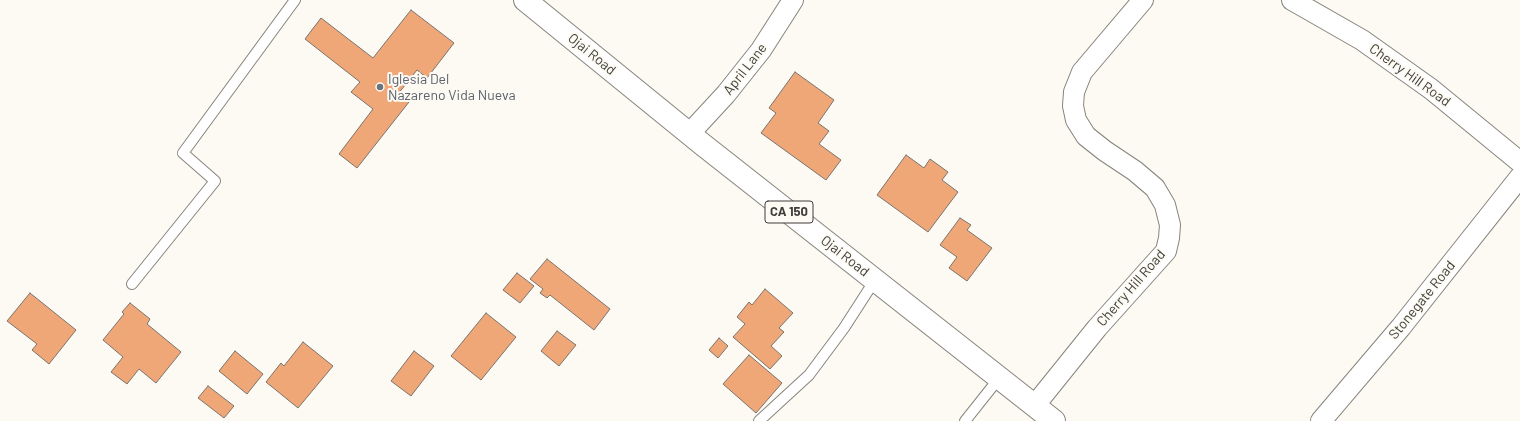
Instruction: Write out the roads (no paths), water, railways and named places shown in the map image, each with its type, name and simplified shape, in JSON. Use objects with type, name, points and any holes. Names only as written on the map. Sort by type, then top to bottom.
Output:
[{"type":"main road","name":"Ojai Road","points":[[525,0],[690,133],[1054,421]]},
{"type":"street","name":"April Lane","points":[[690,133],[726,94],[741,75],[782,20],[794,0]]},
{"type":"street","name":"Cherry Hill Road","points":[[1035,405],[1097,328],[1166,251],[1170,225],[1165,205],[1155,188],[1136,171],[1105,151],[1086,136],[1076,120],[1073,106],[1074,92],[1082,72],[1143,0]]},
{"type":"street","name":"Cherry Hill Road","points":[[1292,0],[1374,49],[1431,89],[1520,162]]},
{"type":"street","name":"Stonegate Road","points":[[1321,421],[1401,327],[1520,177]]},
{"type":"lane","points":[[132,284],[215,181],[183,153],[295,0]]},
{"type":"lane","points":[[759,421],[809,375],[844,328],[875,280]]},
{"type":"lane","points":[[965,421],[1000,377]]},
{"type":"place","name":"Iglesia Del Nazareno Vida Nueva","points":[[380,87]]}]
